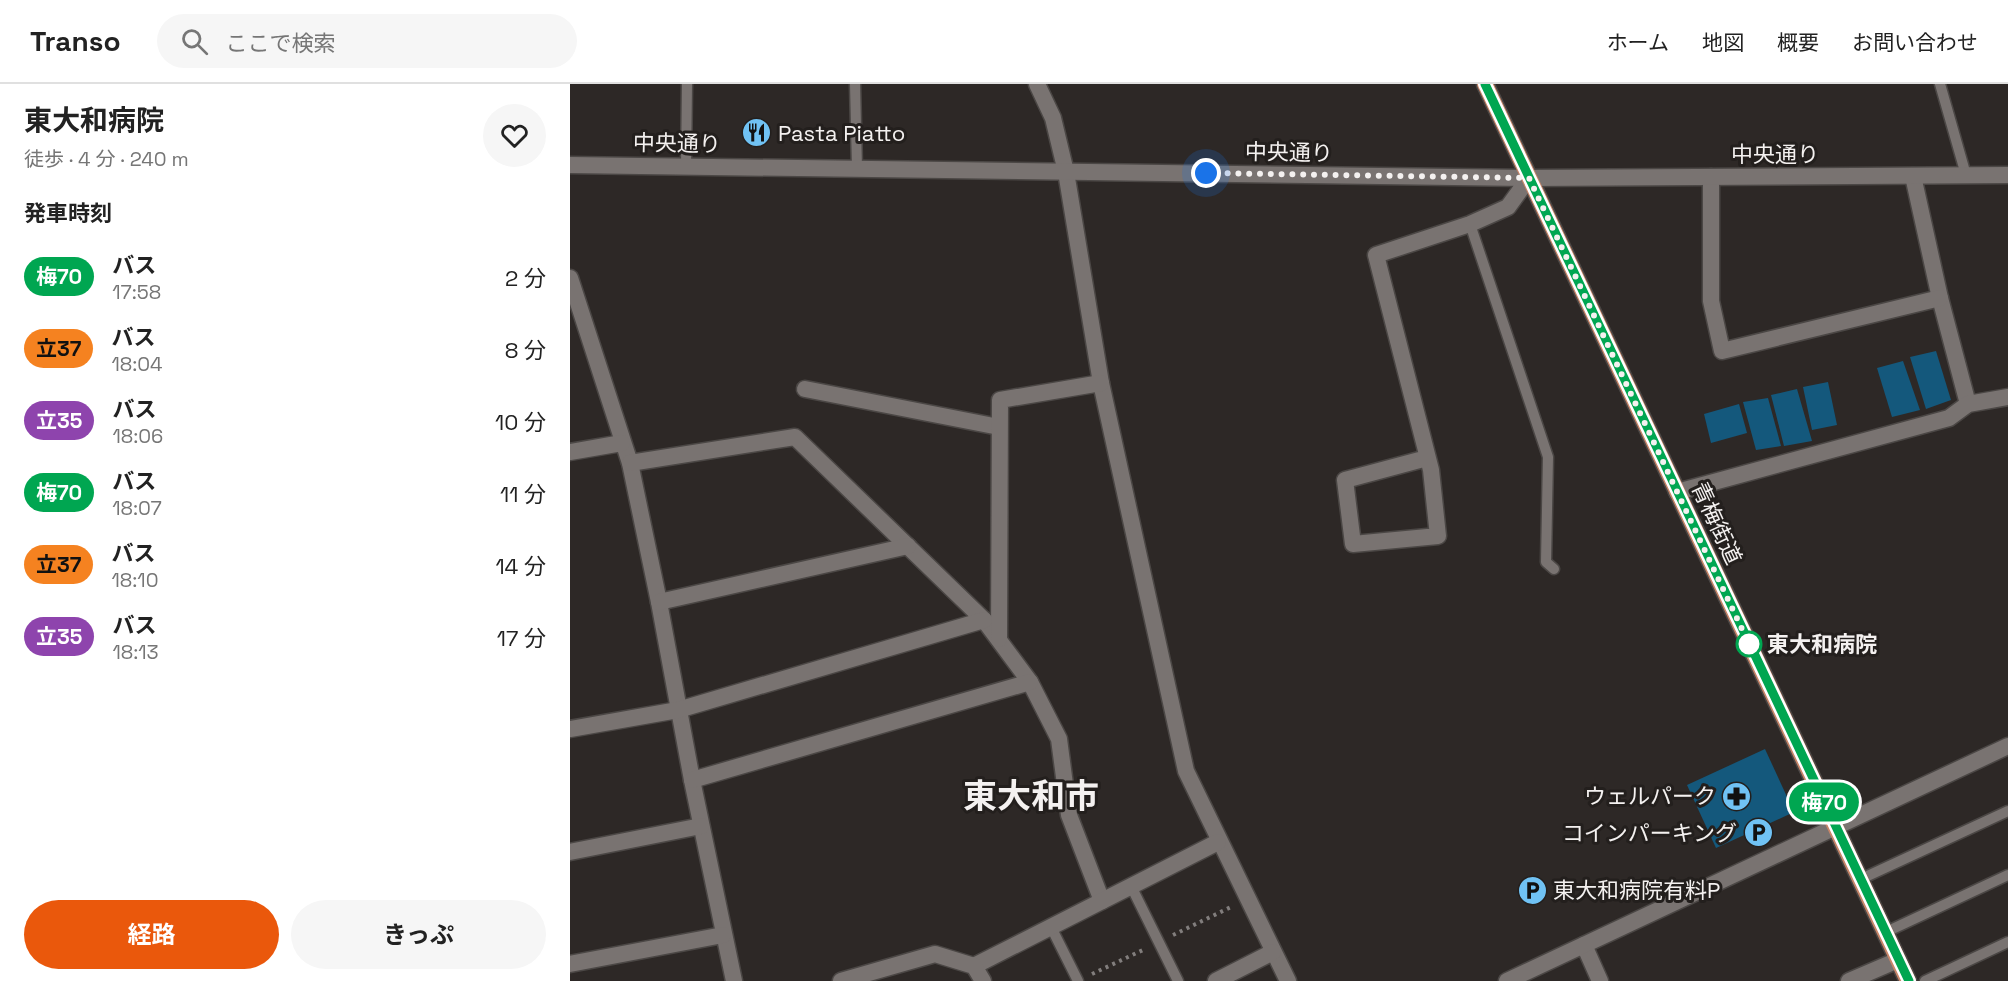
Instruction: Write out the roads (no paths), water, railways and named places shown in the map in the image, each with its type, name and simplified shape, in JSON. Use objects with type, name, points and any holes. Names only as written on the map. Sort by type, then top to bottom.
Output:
[{"type":"main road","name":"青梅街道","points":[[1485,84],[1908,981]]},
{"type":"street","points":[[1037,84],[1053,118],[1066,172],[1101,383],[1186,771],[1218,842],[1287,981]]},
{"type":"street","name":"中央通り","points":[[570,165],[1529,178],[2008,175]]},
{"type":"street","points":[[1913,176],[1940,298],[1968,404]]},
{"type":"street","points":[[1711,177],[1711,301],[1722,351],[1940,298]]},
{"type":"street","points":[[1427,458],[1345,480],[1353,544],[1438,536],[1431,470],[1376,255],[1470,224],[1508,207],[1529,178]]},
{"type":"street","points":[[571,286],[630,463],[701,826],[734,981]]},
{"type":"street","points":[[999,639],[1000,400],[1101,383]]},
{"type":"street","points":[[805,389],[999,427]]},
{"type":"street","points":[[1677,492],[1949,418],[1968,404],[2008,397]]},
{"type":"street","points":[[630,463],[795,436],[984,620],[1030,682],[1059,739],[1070,815],[1102,901]]},
{"type":"street","points":[[570,452],[622,443]]},
{"type":"street","points":[[659,602],[908,546]]},
{"type":"street","points":[[570,729],[678,710],[984,620]]},
{"type":"street","points":[[692,780],[1030,682]]},
{"type":"street","points":[[1507,981],[2008,746]]},
{"type":"street","points":[[570,852],[701,826]]},
{"type":"street","points":[[974,966],[1218,842]]},
{"type":"street","points":[[570,964],[723,935]]},
{"type":"street","points":[[1584,945],[1600,981]]},
{"type":"street","points":[[1216,981],[1273,952]]},
{"type":"street","points":[[841,981],[935,954],[974,966],[983,981]]},
{"type":"street","points":[[1849,981],[1898,960]]},
{"type":"lane","points":[[686,166],[687,84]]},
{"type":"lane","points":[[855,84],[857,168]]},
{"type":"lane","points":[[1940,84],[1966,175]]},
{"type":"lane","points":[[1470,224],[1548,457],[1546,562],[1554,569]]},
{"type":"lane","points":[[1861,879],[2008,811]]},
{"type":"lane","points":[[1886,932],[2008,875]]},
{"type":"lane","points":[[1131,886],[1178,981]]},
{"type":"lane","points":[[1051,927],[1078,981]]},
{"type":"lane","points":[[1925,981],[2008,942]]},
{"type":"place","name":"Pasta Piatto","points":[[757,133]]},
{"type":"place","name":"東大和病院","points":[[1749,644]]},
{"type":"place","name":"ウェルパーク","points":[[1737,796]]},
{"type":"place","name":"コインパーキング","points":[[1758,833]]},
{"type":"place","name":"東大和病院有料P","points":[[1532,890]]},
{"type":"district","name":"東大和市","points":[[1031,796]]}]
